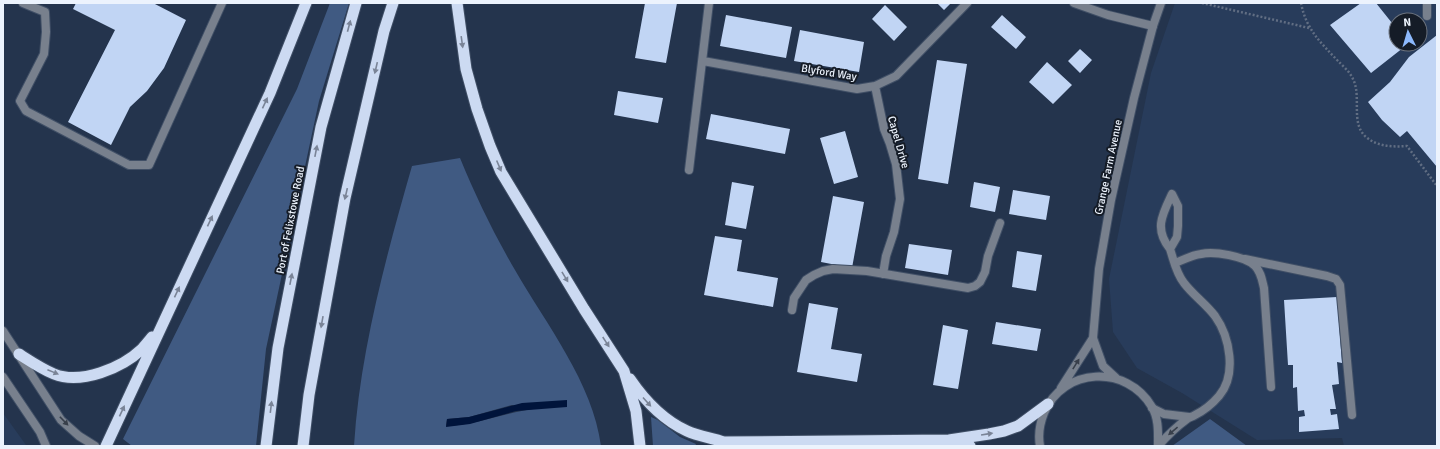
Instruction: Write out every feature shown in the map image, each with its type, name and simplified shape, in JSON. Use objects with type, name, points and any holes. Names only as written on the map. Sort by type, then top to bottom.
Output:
[{"type":"highway","points":[[106,446],[270,93],[306,3]]},
{"type":"highway","name":"Port of Felixstowe Road","points":[[266,446],[278,348],[321,127],[356,3]]},
{"type":"highway","points":[[303,446],[309,395],[345,198],[384,31],[393,3]]},
{"type":"highway","points":[[457,3],[466,69],[477,108],[501,172],[584,309],[640,394],[653,408],[668,420],[688,432],[719,444],[949,440],[1004,431],[1018,426],[1048,404]]},
{"type":"highway","points":[[19,354],[55,374],[76,378],[95,375],[122,362],[141,350],[161,327]]},
{"type":"highway","points":[[624,370],[636,411],[640,446]]},
{"type":"highway","points":[[949,440],[970,446]]},
{"type":"street","points":[[23,3],[45,12],[46,32],[44,54],[20,101],[26,111],[129,165],[149,165],[222,3]]},
{"type":"street","points":[[689,170],[709,3]]},
{"type":"street","name":"Blyford Way","points":[[703,61],[857,89],[875,86],[896,76],[967,3]]},
{"type":"street","name":"Grange Farm Avenue","points":[[1060,390],[1092,338],[1099,269],[1112,200],[1134,98],[1153,26],[1161,3]]},
{"type":"street","points":[[1077,4],[1108,15],[1153,26]]},
{"type":"street","name":"Capel Drive","points":[[875,86],[882,122],[896,164],[900,199],[894,232],[886,256],[883,274]]},
{"type":"street","points":[[1158,446],[1168,435],[1188,418],[1196,415],[1220,395],[1228,375],[1229,353],[1227,340],[1219,323],[1202,301],[1184,283],[1177,272],[1170,249],[1163,240],[1161,229],[1162,216],[1172,194],[1178,206],[1178,226],[1177,237],[1170,249]]},
{"type":"street","points":[[792,310],[794,298],[806,280],[814,274],[823,271],[845,269],[968,288],[975,286],[980,282],[985,272],[988,256],[1000,223]]},
{"type":"street","points":[[1175,263],[1201,254],[1213,253],[1336,279],[1340,285],[1352,415]]},
{"type":"street","points":[[1245,259],[1254,266],[1261,275],[1264,288],[1270,387]]},
{"type":"street","points":[[3,331],[61,420],[79,436],[95,446]]},
{"type":"street","name":"Grange Farm Avenue","points":[[1092,338],[1103,366],[1116,378]]},
{"type":"street","points":[[1040,446],[1040,422],[1048,404],[1060,390],[1077,380],[1096,376],[1116,378],[1137,389],[1152,408],[1158,426],[1158,446]]},
{"type":"street","points":[[3,377],[40,432],[46,446]]},
{"type":"street","points":[[1152,408],[1164,414],[1188,418]]},
{"type":"path","points":[[1202,3],[1309,28]]},
{"type":"path","points":[[1301,3],[1303,16],[1309,28],[1322,45],[1353,78],[1357,88],[1357,117],[1360,128],[1366,137],[1377,144],[1392,147],[1407,146],[1437,186]]},
{"type":"shaded area","points":[[330,3],[349,3],[319,101],[266,349],[256,446],[132,446],[123,439],[297,89]]},
{"type":"shaded area","points":[[1175,3],[1437,3],[1437,446],[1344,446],[1342,438],[1257,440],[1182,393],[1137,368],[1113,332],[1109,279],[1151,73]]},
{"type":"shaded area","points":[[460,158],[500,243],[567,355],[578,377],[589,400],[601,446],[354,446],[357,410],[368,340],[384,270],[412,166]],"holes":[[[512,405],[533,409],[479,421],[446,426],[447,419],[469,417]]]},
{"type":"shaded area","points":[[567,400],[567,407],[516,411],[470,424],[446,427],[447,419],[469,417],[522,403]]},
{"type":"shaded area","points":[[3,413],[26,445],[27,446],[3,446]]},
{"type":"shaded area","points":[[651,417],[658,420],[680,437],[696,444],[695,446],[653,446]]},
{"type":"shaded area","points":[[1210,419],[1247,446],[1172,446]]},
{"type":"building","points":[[76,3],[153,3],[186,20],[164,68],[147,91],[130,107],[111,145],[68,122],[115,30],[73,9]]},
{"type":"building","points":[[645,3],[677,3],[666,63],[635,58]]},
{"type":"building","points":[[937,3],[951,3],[944,10]]},
{"type":"building","points":[[1361,3],[1376,3],[1388,18],[1388,52],[1398,52],[1371,73],[1330,25]]},
{"type":"building","points":[[885,5],[907,27],[894,41],[872,19]]},
{"type":"building","points":[[726,15],[792,27],[786,58],[720,46]]},
{"type":"building","points":[[1002,15],[1026,37],[1016,49],[991,27]]},
{"type":"building","points":[[800,30],[864,42],[859,72],[794,61]]},
{"type":"building","points":[[1437,35],[1437,167],[1407,131],[1400,137],[1382,120],[1368,102],[1390,82],[1409,57],[1415,52],[1428,52],[1428,42]]},
{"type":"building","points":[[1080,49],[1092,60],[1080,73],[1068,61]]},
{"type":"building","points":[[937,60],[967,64],[948,184],[918,179]]},
{"type":"building","points":[[1047,62],[1072,85],[1053,104],[1029,82]]},
{"type":"building","points":[[618,91],[663,98],[658,123],[614,115]]},
{"type":"building","points":[[711,114],[790,129],[785,154],[706,139]]},
{"type":"building","points":[[845,131],[858,177],[834,184],[820,138]]},
{"type":"building","points":[[732,182],[754,186],[746,229],[725,225]]},
{"type":"building","points":[[974,182],[1000,187],[995,212],[970,207]]},
{"type":"building","points":[[1013,190],[1050,196],[1046,220],[1009,214]]},
{"type":"building","points":[[833,196],[864,202],[852,268],[821,262]]},
{"type":"building","points":[[715,236],[742,240],[737,271],[778,278],[773,307],[704,295]]},
{"type":"building","points":[[909,244],[952,250],[948,275],[905,268]]},
{"type":"building","points":[[1017,251],[1042,255],[1036,291],[1012,287]]},
{"type":"building","points":[[1337,297],[1342,363],[1337,362],[1339,384],[1332,385],[1336,409],[1330,409],[1331,415],[1337,414],[1339,429],[1299,432],[1299,417],[1305,416],[1304,410],[1298,411],[1297,387],[1293,388],[1293,365],[1288,365],[1284,300]]},
{"type":"building","points":[[809,303],[838,308],[831,349],[862,354],[857,382],[797,372]]},
{"type":"building","points":[[996,322],[1041,329],[1037,351],[992,344]]},
{"type":"building","points":[[943,325],[968,330],[958,389],[933,385]]}]
